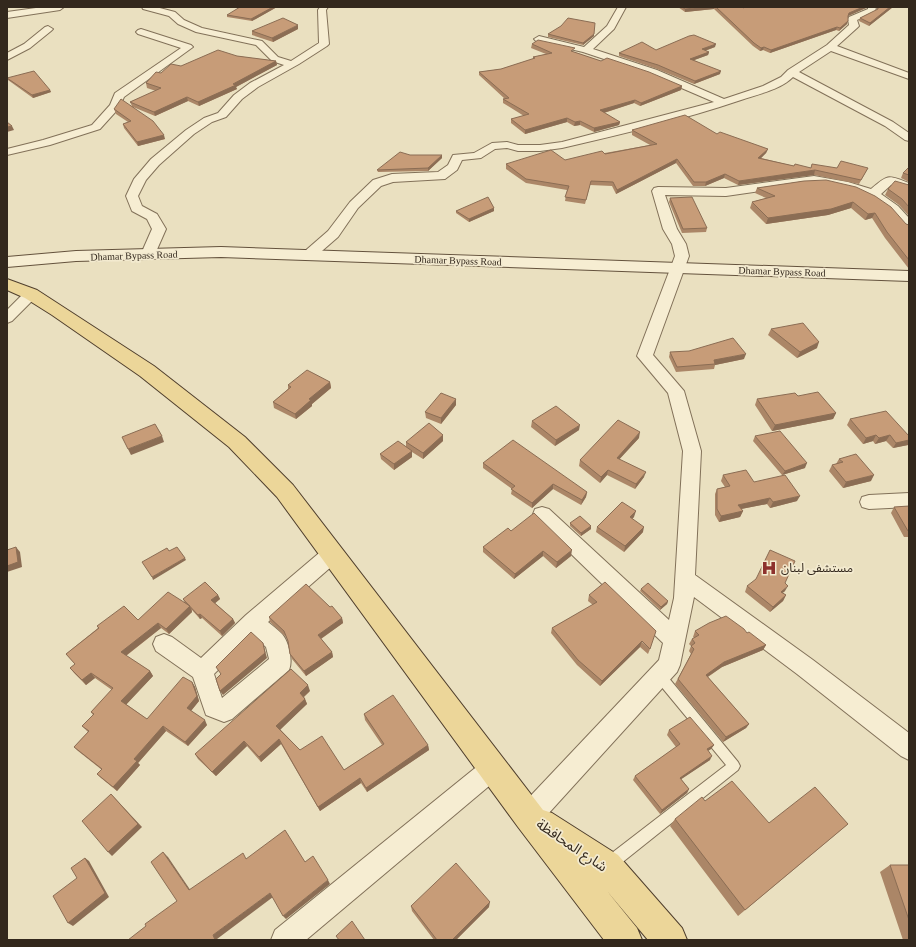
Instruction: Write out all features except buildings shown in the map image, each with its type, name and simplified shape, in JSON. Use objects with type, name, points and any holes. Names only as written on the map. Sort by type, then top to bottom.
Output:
[{"type":"main road","name":"Dhamar Bypass Road","points":[[7,262],[76,256],[221,252],[909,276]]},
{"type":"main road","points":[[7,284],[31,294],[147,371],[237,442],[284,491],[529,816]]},
{"type":"main road","name":"شارع المحافظة","points":[[529,816],[607,866],[670,940]]},
{"type":"main road","name":"شارع المحافظة","points":[[529,816],[625,940]]},
{"type":"street","points":[[7,15],[60,7]]},
{"type":"street","points":[[146,7],[172,14],[181,22],[199,30],[259,43],[275,59],[292,64]]},
{"type":"street","points":[[148,254],[159,229],[152,217],[136,208],[132,196],[140,179],[155,162],[190,132],[208,120],[222,115],[238,97],[254,85],[324,44],[322,10],[324,7]]},
{"type":"street","points":[[586,50],[611,26],[622,7]]},
{"type":"street","points":[[310,254],[333,234],[354,205],[377,183],[392,178],[441,176],[452,167],[457,157],[477,156],[492,146],[507,145],[518,148],[540,148],[562,145],[704,109],[767,88],[785,80],[792,72],[830,47],[854,26],[852,19],[872,10],[872,7]]},
{"type":"street","points":[[7,57],[27,46],[48,30]]},
{"type":"street","points":[[7,152],[46,143],[96,126],[115,106],[119,95],[188,47],[140,32]]},
{"type":"street","points":[[539,39],[586,50],[653,72],[722,102]]},
{"type":"street","points":[[830,47],[909,76]]},
{"type":"street","points":[[792,72],[892,127],[909,138]]},
{"type":"street","points":[[892,127],[909,124]]},
{"type":"street","points":[[529,816],[658,675],[669,665],[684,598],[692,451],[676,391],[645,356],[682,256],[679,244],[670,230],[658,191],[676,190],[735,192],[813,180],[849,185],[873,194],[883,200],[899,213],[909,226]]},
{"type":"street","points":[[873,194],[889,180],[909,187]]},
{"type":"street","points":[[7,318],[31,294]]},
{"type":"street","points":[[869,502],[909,500]]},
{"type":"street","points":[[542,514],[600,567],[674,639]]},
{"type":"street","points":[[202,671],[253,622],[332,554]]},
{"type":"street","points":[[685,579],[805,667],[909,748]]},
{"type":"street","points":[[164,644],[202,671],[214,707],[224,711],[281,663],[276,642],[253,622]]},
{"type":"street","points":[[299,936],[493,768]]},
{"type":"lane","points":[[607,866],[734,766],[658,675]]},
{"type":"place","name":"مستشفى لبنان","points":[[769,568]]}]
